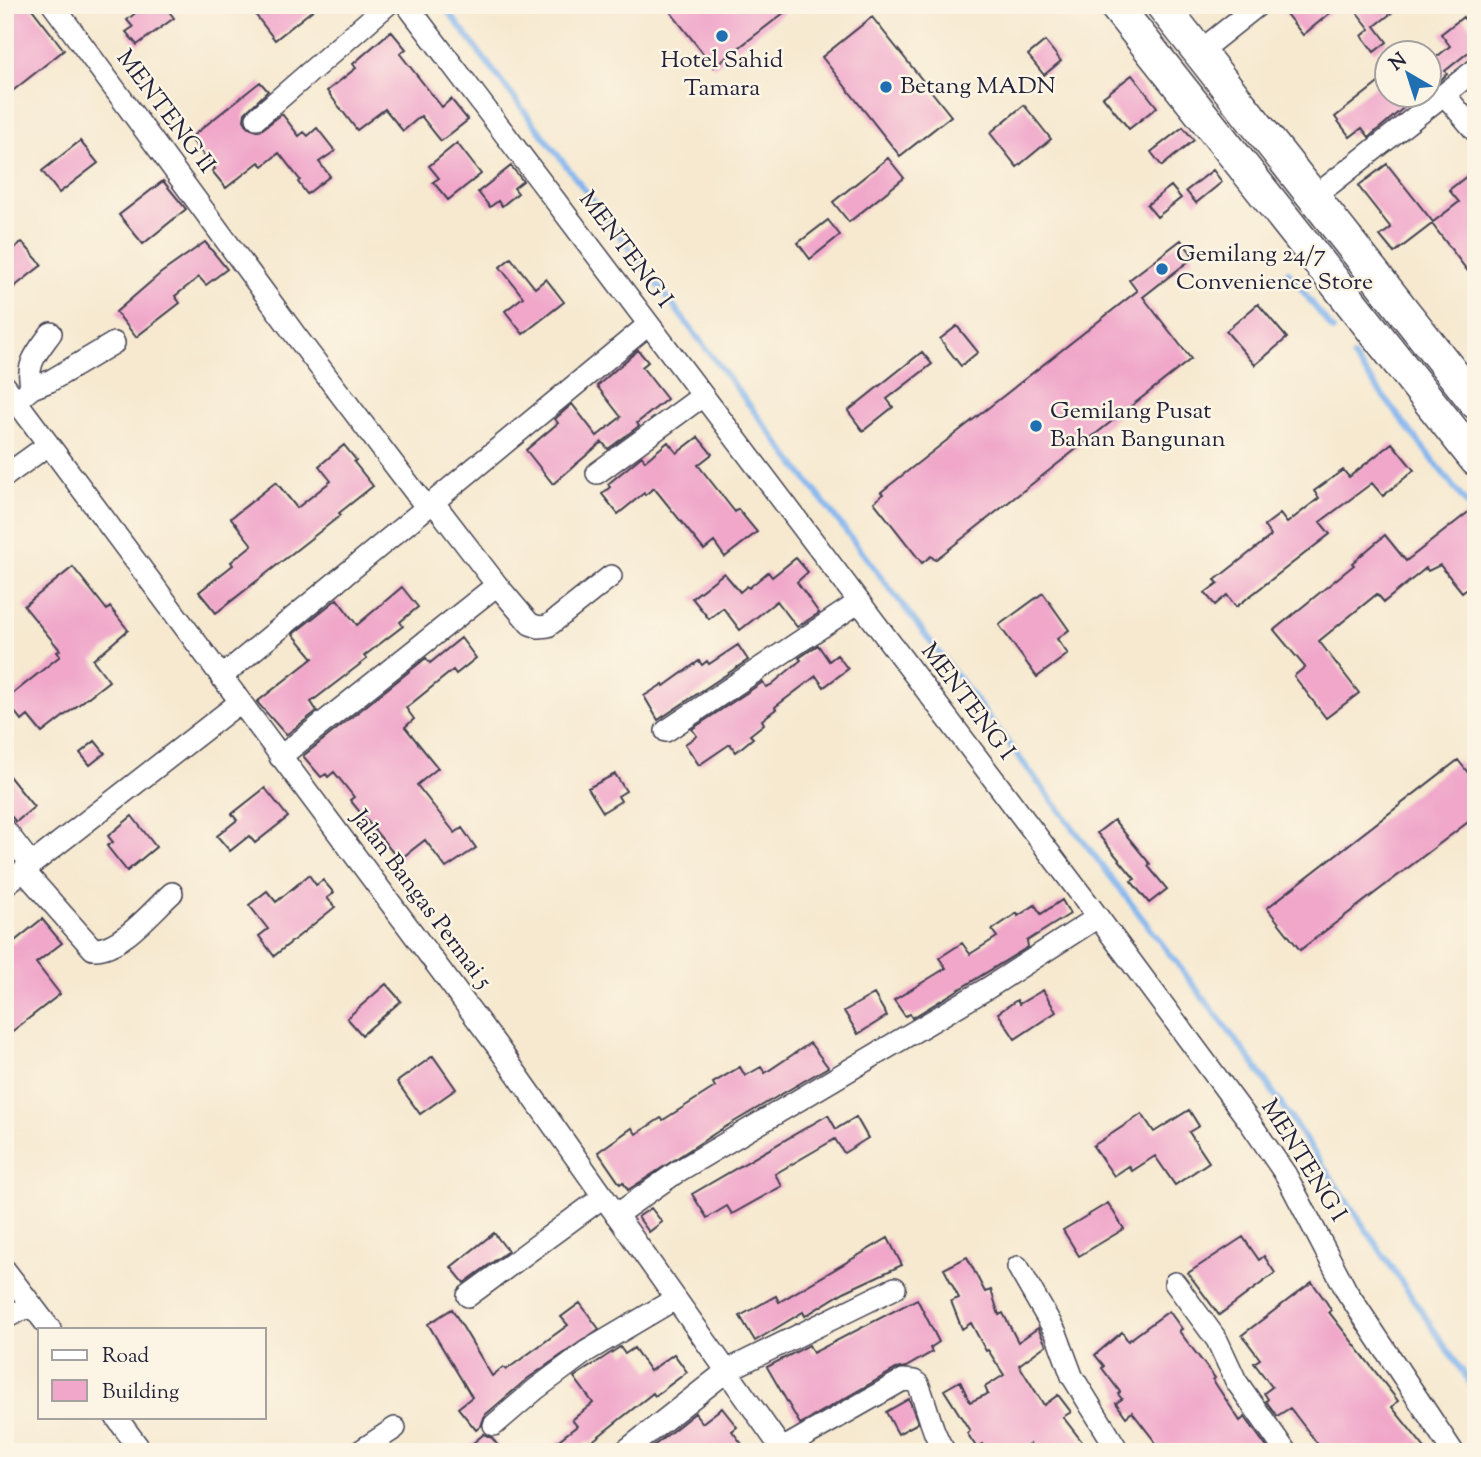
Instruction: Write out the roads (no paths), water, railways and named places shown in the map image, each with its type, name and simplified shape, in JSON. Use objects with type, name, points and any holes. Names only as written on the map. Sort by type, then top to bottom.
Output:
[{"type":"highway","points":[[1115,5],[1476,460]]},
{"type":"highway","points":[[1162,5],[1476,403]]},
{"type":"street","name":"MENTENG II","points":[[53,5],[296,336],[530,624],[548,626],[611,576]]},
{"type":"street","points":[[257,118],[387,5]]},
{"type":"street","name":"MENTENG I","points":[[407,5],[701,397],[1098,917],[1279,1164],[1347,1292],[1453,1452]]},
{"type":"street","points":[[1199,52],[1258,5]]},
{"type":"street","points":[[1314,197],[1476,69]]},
{"type":"street","points":[[1444,94],[1476,132]]},
{"type":"street","points":[[221,677],[648,325]]},
{"type":"street","points":[[18,392],[28,377],[29,366],[51,333]]},
{"type":"street","points":[[18,392],[50,382],[114,343]]},
{"type":"street","name":"Jalan Bangas Permai 5","points":[[18,392],[48,445],[497,1045],[783,1450]]},
{"type":"street","points":[[597,473],[701,397]]},
{"type":"street","points":[[5,476],[48,445]]},
{"type":"street","points":[[280,757],[497,586]]},
{"type":"street","points":[[666,731],[859,603]]},
{"type":"street","points":[[5,886],[240,702]]},
{"type":"street","points":[[5,830],[28,867],[93,949],[101,950],[118,942],[172,893]]},
{"type":"street","points":[[468,1296],[610,1206],[693,1163],[988,988],[1098,917]]},
{"type":"street","points":[[1018,1267],[1056,1333],[1072,1376],[1119,1452]]},
{"type":"street","points":[[5,1270],[49,1328]]},
{"type":"street","points":[[1175,1283],[1217,1340],[1236,1381],[1286,1452]]},
{"type":"street","points":[[624,1452],[728,1370],[895,1288]]},
{"type":"street","points":[[494,1425],[587,1351],[675,1300]]},
{"type":"street","points":[[5,1318],[32,1305]]},
{"type":"street","points":[[783,1450],[903,1380],[909,1380],[918,1384],[929,1410],[933,1432],[945,1452]]},
{"type":"street","points":[[117,1418],[142,1452]]},
{"type":"street","points":[[359,1452],[395,1428]]},
{"type":"waterway","points":[[443,5],[1254,1064],[1476,1392]]},
{"type":"waterway","points":[[1288,272],[1333,330]]},
{"type":"waterway","points":[[1353,357],[1476,516]]},
{"type":"place","name":"Hotel Sahid Tamara","points":[[722,36]]},
{"type":"place","name":"Betang MADN","points":[[886,87]]},
{"type":"place","name":"Gemilang 24/7 Convenience Store","points":[[1162,269]]},
{"type":"place","name":"Gemilang Pusat Bahan Bangunan","points":[[1036,426]]}]
